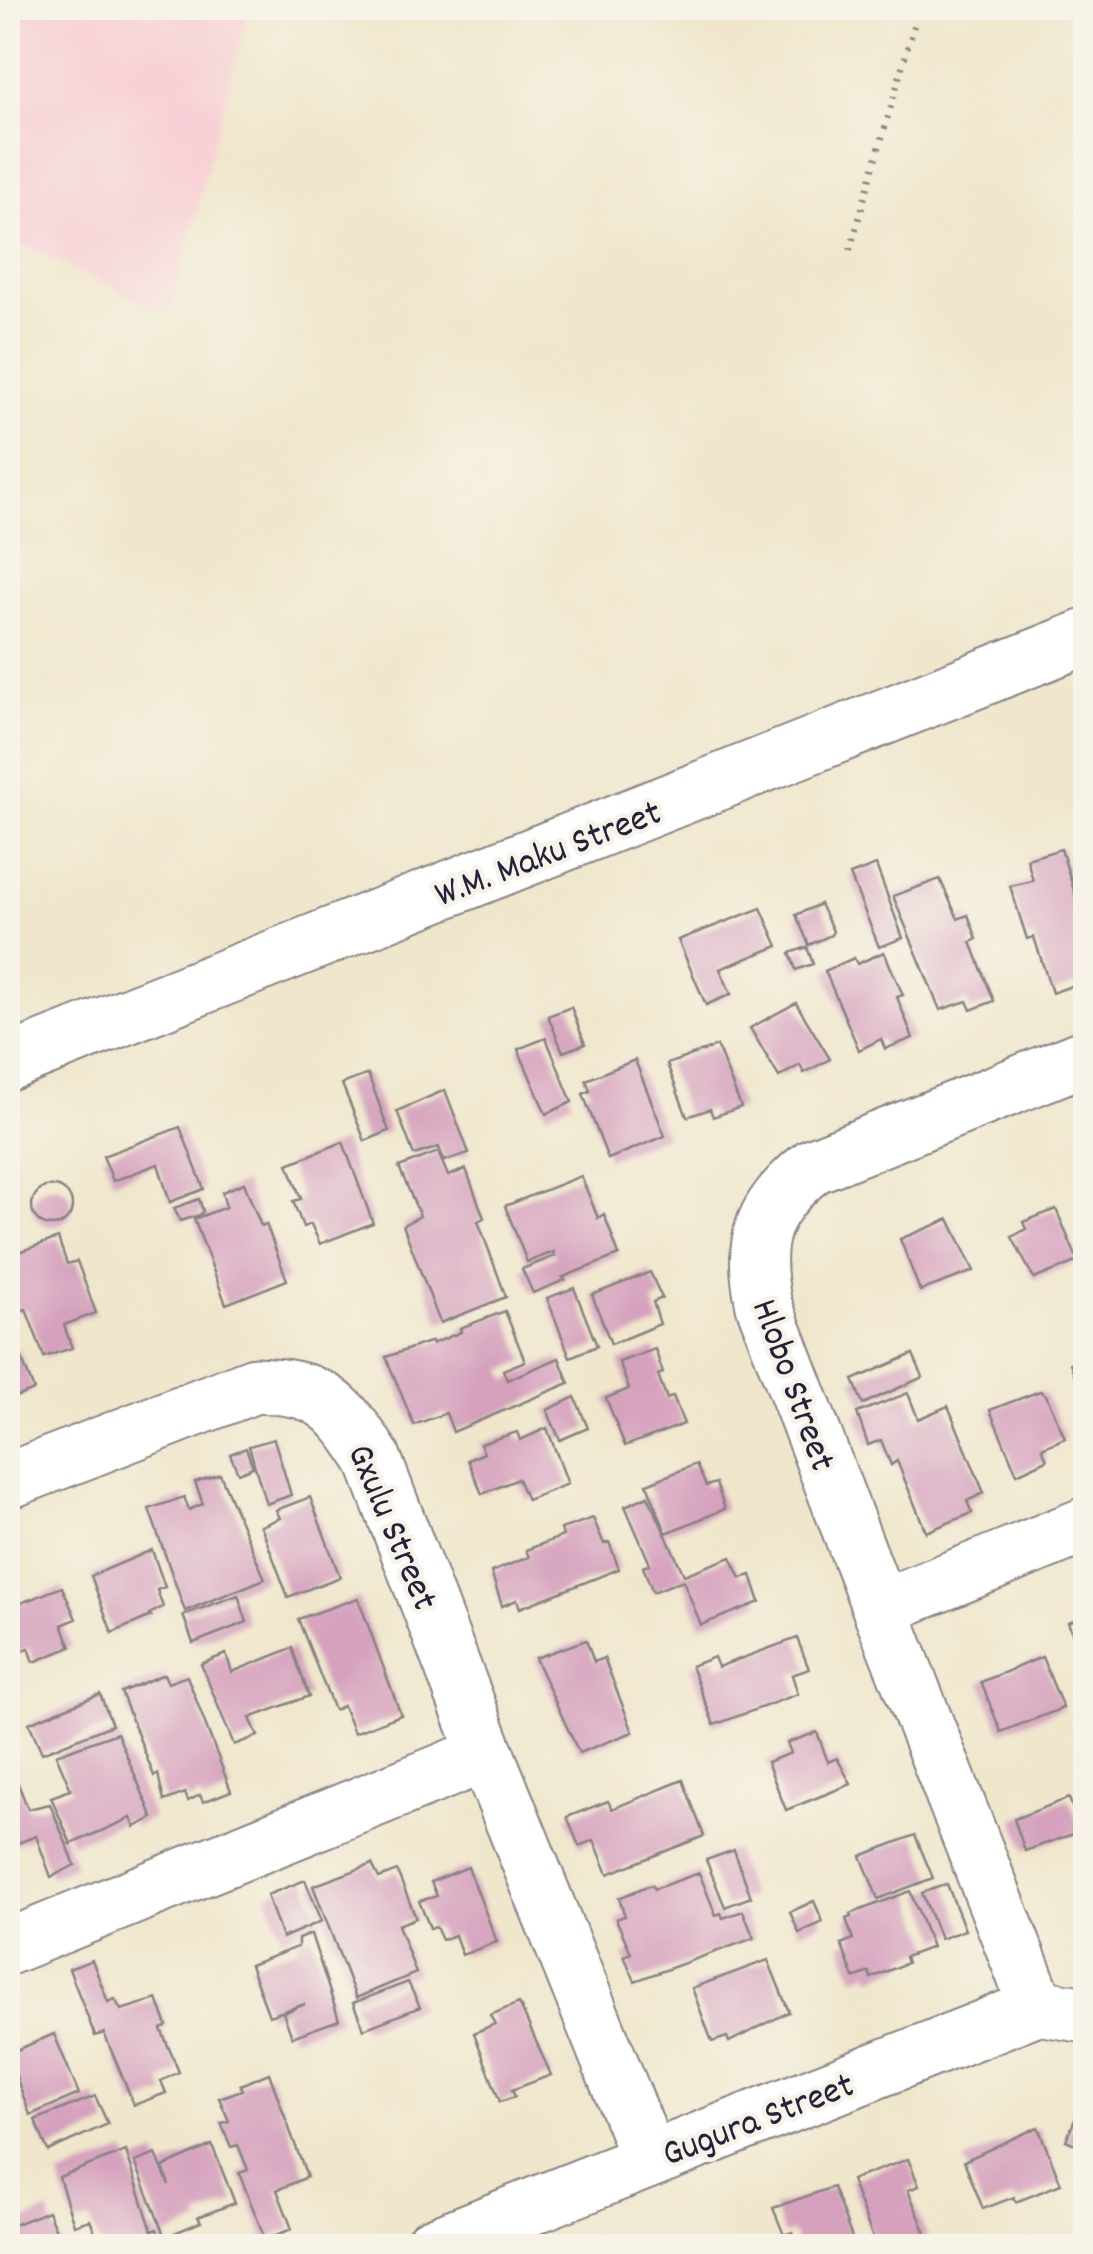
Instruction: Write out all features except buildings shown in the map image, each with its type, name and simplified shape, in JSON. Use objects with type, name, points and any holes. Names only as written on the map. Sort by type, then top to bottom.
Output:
[{"type":"street","name":"W.M. Maku Street","points":[[8,1063],[1086,637]]},
{"type":"street","name":"Hlobo Street","points":[[1061,2011],[880,1608],[764,1304],[757,1270],[758,1240],[770,1212],[785,1188],[813,1166],[1086,1057]]},
{"type":"street","name":"Gxulu Street","points":[[8,1481],[255,1385],[293,1386],[324,1398],[354,1428],[373,1458],[486,1754],[649,2158]]},
{"type":"street","points":[[880,1608],[1086,1525]]},
{"type":"street","points":[[8,1947],[486,1754]]},
{"type":"street","name":"Gugura Street","points":[[432,2246],[649,2158],[1061,2011]]},
{"type":"path","points":[[850,250],[918,8]]},
{"type":"shaded area","points":[[8,8],[249,8],[169,314],[8,238]]}]
